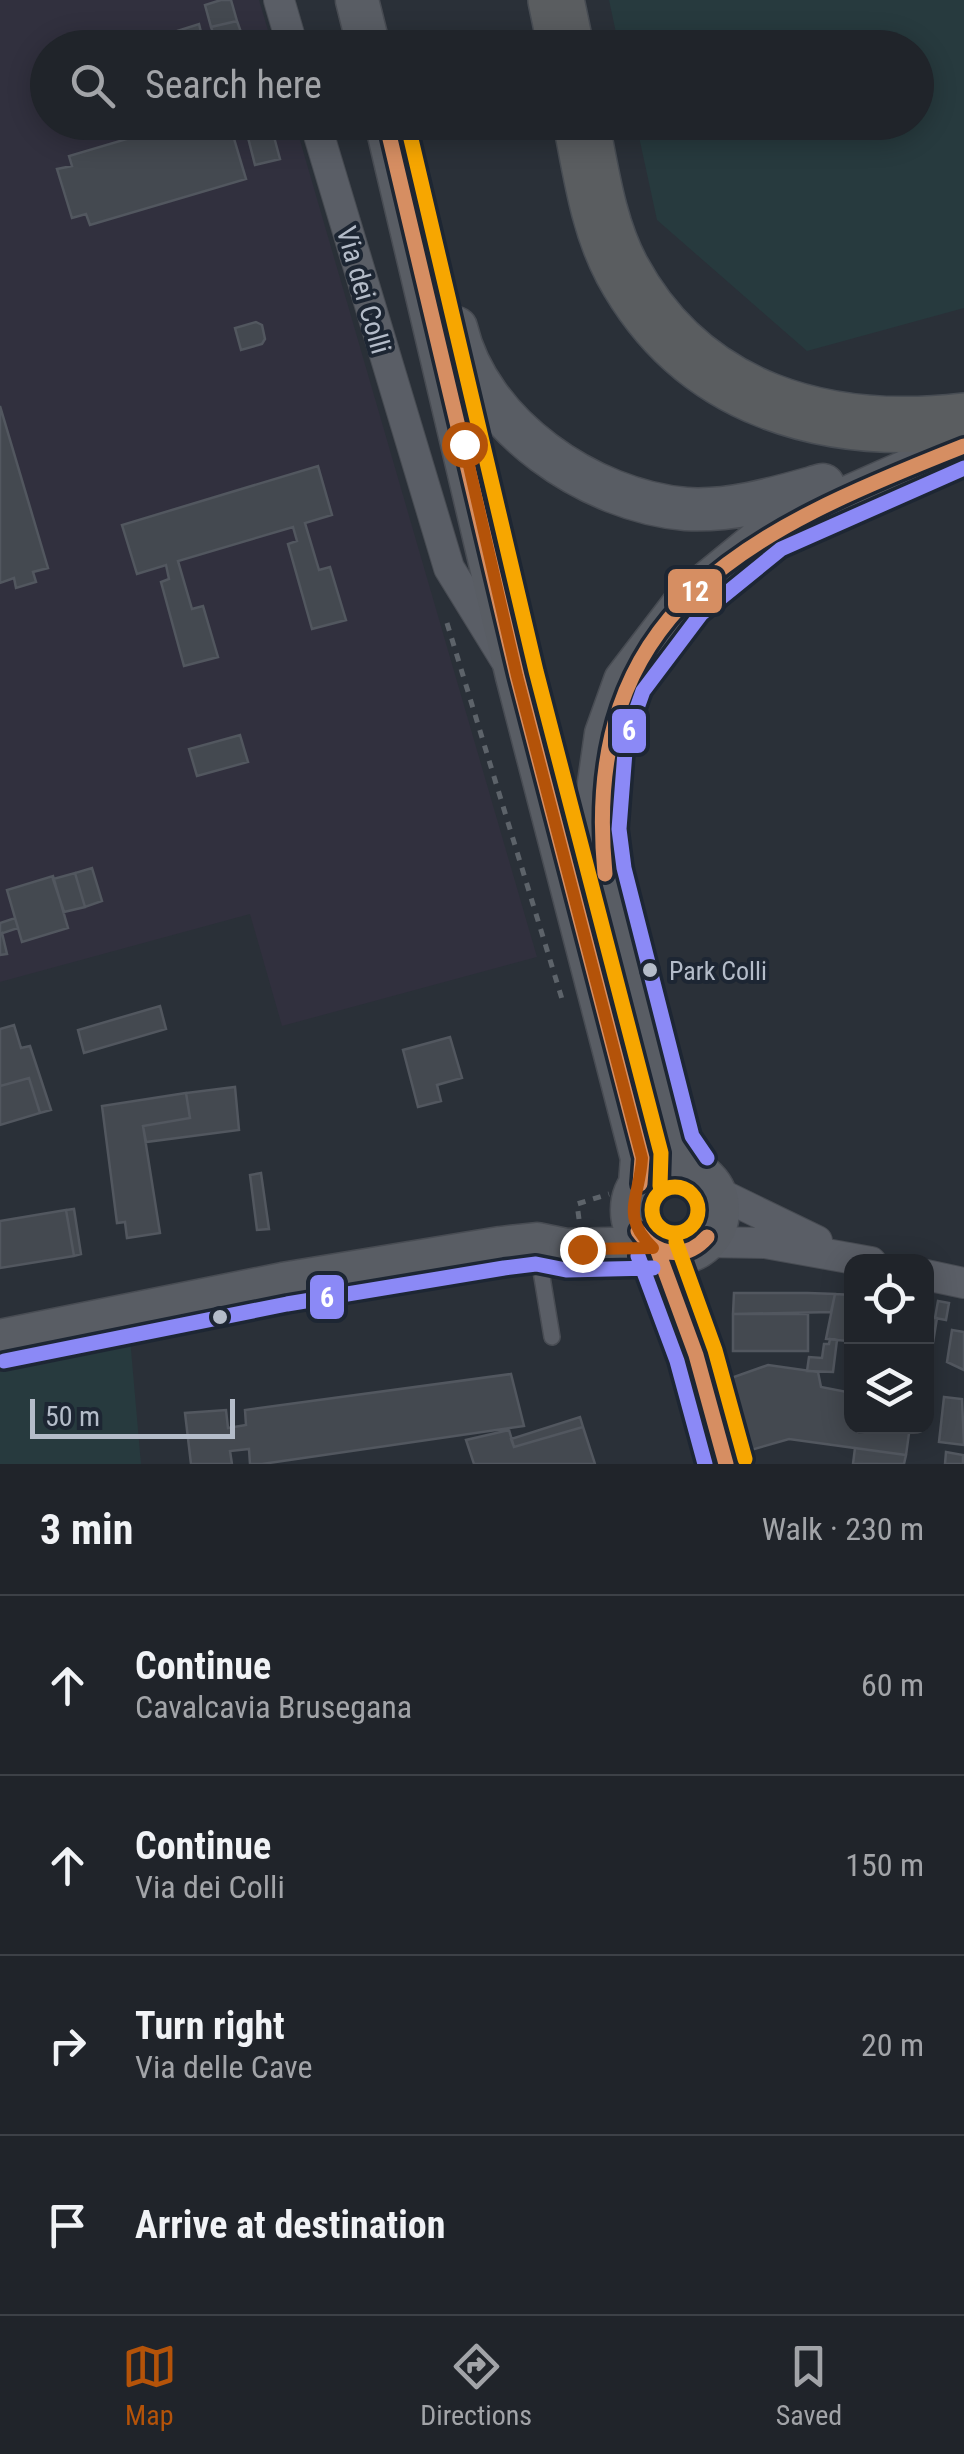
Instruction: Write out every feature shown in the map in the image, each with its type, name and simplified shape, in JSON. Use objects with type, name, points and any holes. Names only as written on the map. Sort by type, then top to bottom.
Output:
[{"type":"highway","points":[[556,0],[562,30]]},
{"type":"highway","points":[[585,140],[606,231],[622,269],[669,333],[707,367],[740,389],[808,416],[959,440]]},
{"type":"main road","points":[[357,0],[364,30]]},
{"type":"main road","points":[[394,140],[517,676]]},
{"type":"main road","points":[[397,140],[432,229],[458,336],[479,380],[505,417],[569,470],[623,494],[688,509],[757,502],[959,440]]},
{"type":"main road","points":[[702,1180],[672,1144],[604,872],[599,830],[606,734],[625,681],[687,600],[770,532],[959,440]]},
{"type":"main road","name":"Via dei Colli","points":[[517,676],[642,1158],[632,1214],[638,1234],[655,1248],[696,1354],[726,1464]]},
{"type":"main road","points":[[536,1244],[564,1228],[615,1210],[662,1168],[702,1180]]},
{"type":"main road","name":"Via dei Colli","points":[[696,1354],[694,1304],[702,1244],[716,1224],[702,1180]]},
{"type":"main road","points":[[0,1341],[283,1284],[536,1244],[566,1250],[655,1248],[676,1254],[702,1244]]},
{"type":"street","points":[[279,0],[288,30]]},
{"type":"street","name":"Via dei Colli","points":[[320,140],[448,568],[517,676]]},
{"type":"street","points":[[412,457],[428,470],[440,470],[456,461],[464,444]]},
{"type":"street","points":[[702,1180],[851,1254]]},
{"type":"street","points":[[702,1244],[764,1243],[844,1256]]},
{"type":"street","points":[[934,1277],[964,1283]]},
{"type":"lane","points":[[536,1244],[552,1337]]},
{"type":"path","points":[[443,610],[566,1013]]},
{"type":"shaded area","points":[[0,0],[259,0],[268,30],[30,30],[30,140],[300,140],[537,957],[282,1026],[250,914],[0,982]]},
{"type":"green space","points":[[609,0],[964,0],[964,308],[807,351],[657,220],[640,140],[934,140],[934,30],[615,30]]},
{"type":"green space","points":[[130,1338],[141,1464],[0,1464],[0,1372]]},
{"type":"building","points":[[231,0],[237,21],[211,27],[205,5]]},
{"type":"building","points":[[237,21],[240,30],[212,30],[211,27]]},
{"type":"building","points":[[123,140],[234,140],[246,179],[90,225],[86,214],[72,218],[57,169],[72,166],[69,156]]},
{"type":"building","points":[[249,140],[275,140],[280,159],[255,165]]},
{"type":"building","points":[[256,322],[262,325],[265,339],[262,344],[241,350],[235,328]]},
{"type":"building","points":[[0,406],[48,568],[33,572],[36,582],[16,588],[14,578],[0,583]]},
{"type":"building","points":[[318,466],[332,515],[305,523],[319,570],[330,567],[346,620],[312,629],[288,544],[297,541],[293,527],[178,561],[192,609],[203,606],[218,657],[184,666],[161,582],[169,579],[166,565],[137,574],[122,525]]},
{"type":"building","points":[[240,735],[248,762],[197,776],[189,749]]},
{"type":"building","points":[[92,868],[102,901],[85,907],[75,873]]},
{"type":"building","points":[[75,873],[85,907],[64,912],[53,879]]},
{"type":"building","points":[[53,876],[68,928],[22,942],[7,890]]},
{"type":"building","points":[[15,918],[18,928],[0,934],[0,923]]},
{"type":"building","points":[[0,934],[7,954],[0,955]]},
{"type":"building","points":[[160,1006],[166,1029],[84,1053],[78,1030]]},
{"type":"building","points":[[14,1025],[21,1048],[30,1046],[51,1110],[40,1113],[29,1078],[0,1086],[0,1029]]},
{"type":"building","points":[[450,1037],[462,1078],[437,1085],[441,1101],[418,1107],[403,1050]]},
{"type":"building","points":[[29,1078],[40,1113],[0,1125],[0,1086]]},
{"type":"building","points":[[235,1087],[239,1130],[146,1142],[143,1126],[190,1118],[186,1093]]},
{"type":"building","points":[[186,1093],[190,1118],[143,1126],[160,1233],[127,1238],[125,1222],[117,1223],[102,1106]]},
{"type":"building","points":[[261,1173],[269,1229],[257,1230],[250,1175]]},
{"type":"building","points":[[74,1209],[81,1254],[74,1256],[66,1210]]},
{"type":"building","points":[[66,1210],[74,1256],[0,1268],[0,1221]]},
{"type":"building","points":[[734,1293],[835,1294],[831,1312],[733,1314]]},
{"type":"building","points":[[835,1294],[844,1295],[844,1341],[826,1339]]},
{"type":"building","points":[[938,1301],[949,1303],[946,1320],[935,1318]]},
{"type":"building","points":[[733,1314],[808,1314],[808,1351],[733,1351]]},
{"type":"building","points":[[952,1330],[964,1332],[964,1370],[947,1362]]},
{"type":"building","points":[[830,1339],[837,1340],[833,1372],[807,1371],[809,1357],[822,1358],[824,1344],[829,1344]]},
{"type":"building","points":[[768,1365],[818,1372],[821,1387],[844,1391],[844,1434],[909,1434],[906,1455],[789,1439],[751,1450],[731,1378]]},
{"type":"building","points":[[511,1374],[524,1426],[262,1464],[250,1464],[249,1449],[230,1451],[232,1464],[191,1464],[185,1413],[226,1410],[228,1428],[246,1425],[245,1410]]},
{"type":"building","points":[[944,1397],[962,1399],[964,1445],[939,1442]]},
{"type":"building","points":[[580,1417],[583,1427],[514,1447],[511,1439]]},
{"type":"building","points":[[583,1427],[595,1464],[474,1464],[466,1440],[509,1430],[514,1447]]},
{"type":"building","points":[[855,1448],[906,1455],[904,1464],[853,1464]]},
{"type":"building","points":[[946,1452],[963,1455],[963,1464],[945,1464]]},
{"type":"transit line","name":"12","points":[[390,140],[517,676],[642,1158],[640,1184]]},
{"type":"transit line","points":[[411,140],[536,671],[661,1153],[660,1186]]},
{"type":"transit line","name":"12","points":[[605,874],[604,783],[620,707],[650,644],[694,592],[749,549],[814,511],[964,446]]},
{"type":"transit line","name":"6","points":[[707,1158],[692,1136],[624,868],[619,829],[626,739],[643,691],[701,614],[781,549],[964,468]]},
{"type":"transit line","points":[[675,1187],[691,1194],[698,1210],[691,1226],[675,1233],[659,1226],[652,1210],[659,1194],[675,1187]]},
{"type":"transit line","name":"12","points":[[638,1231],[653,1246],[671,1252],[690,1250],[707,1237]]},
{"type":"transit line","points":[[676,1242],[715,1350],[745,1459]]},
{"type":"transit line","name":"12","points":[[657,1249],[696,1355],[726,1464]]},
{"type":"transit line","name":"6","points":[[638,1256],[677,1361],[705,1464]]},
{"type":"transit line","name":"6","points":[[4,1361],[287,1304],[504,1268],[536,1264],[566,1270],[653,1268]]},
{"type":"place","name":"Park Colli","points":[[650,970]]},
{"type":"route","points":[[464,444],[517,676],[642,1158],[632,1214],[638,1234],[653,1248],[636,1245],[582,1249]]}]
